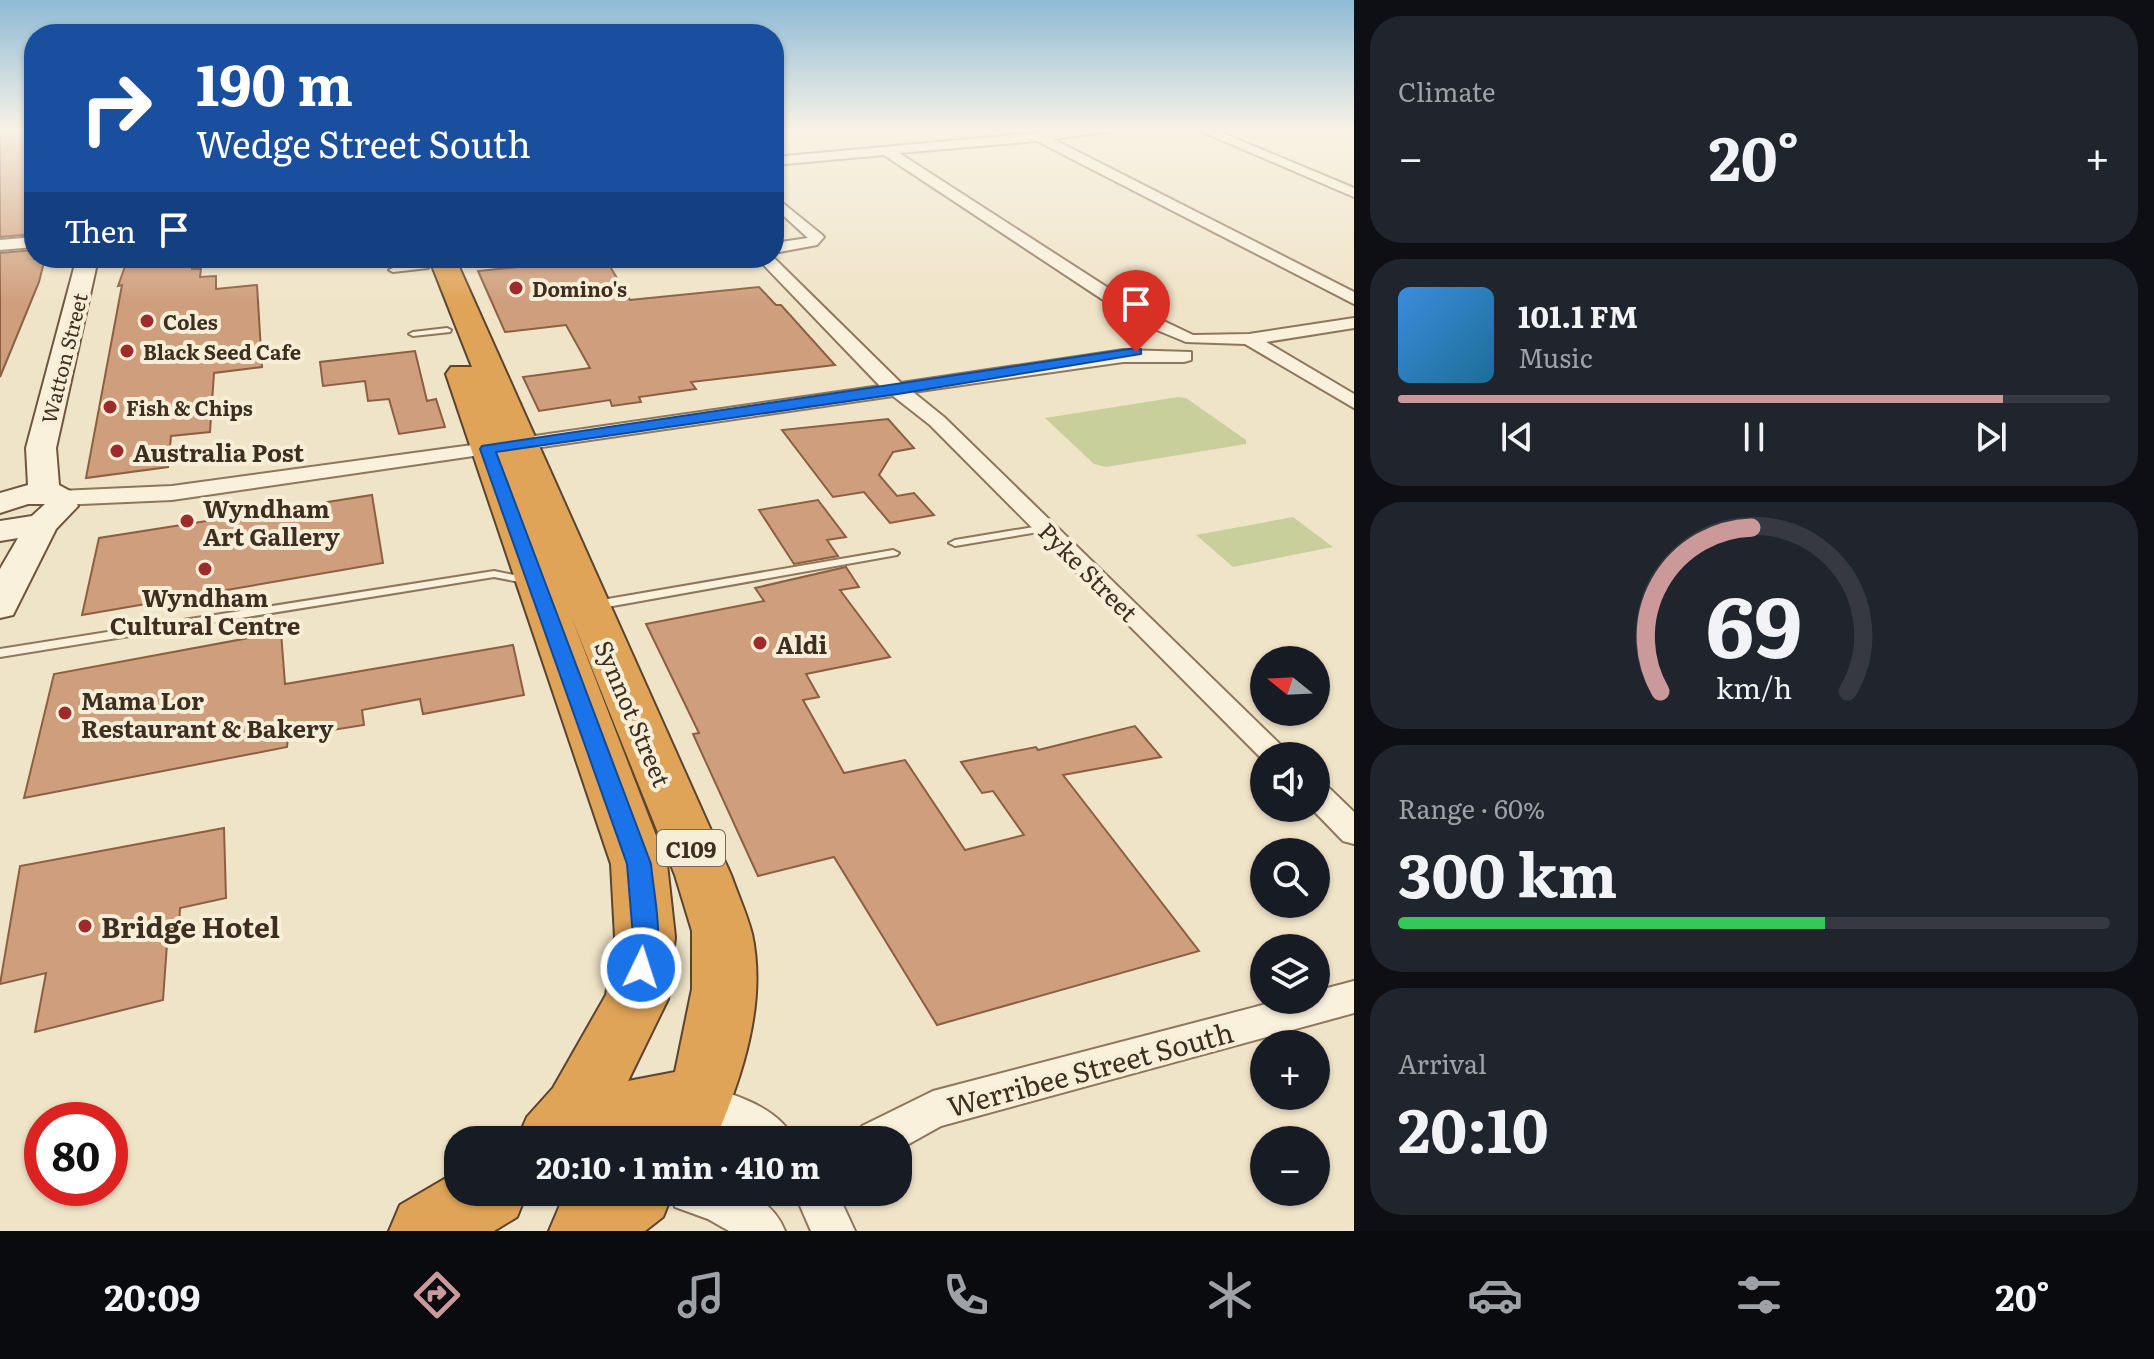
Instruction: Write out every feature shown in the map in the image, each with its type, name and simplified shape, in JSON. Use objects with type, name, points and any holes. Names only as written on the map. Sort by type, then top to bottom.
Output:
[{"type":"highway","name":"Synnot Street","points":[[436,268],[504,446],[559,603],[639,864],[645,937],[637,999],[600,1071],[577,1111],[564,1126]]},
{"type":"highway","name":"Synnot Street","points":[[559,603],[703,875],[722,936],[722,1008],[688,1121]]},
{"type":"highway","points":[[589,1126],[636,1108],[667,1102],[688,1121]]},
{"type":"highway","points":[[426,1231],[468,1206]]},
{"type":"highway","points":[[586,1231],[619,1206]]},
{"type":"street","points":[[941,186],[1141,317],[1189,344]]},
{"type":"street","points":[[1136,186],[1354,299]]},
{"type":"street","points":[[784,209],[816,237],[812,242],[784,246]]},
{"type":"street","points":[[0,235],[24,233]]},
{"type":"street","points":[[0,245],[24,243]]},
{"type":"street","name":"Watton Street","points":[[50,510],[44,489],[41,448],[85,268]]},
{"type":"street","name":"Pyke Street","points":[[775,268],[880,376],[937,421],[1263,742]]},
{"type":"street","points":[[1141,317],[1163,342]]},
{"type":"street","points":[[50,510],[898,390],[1189,344],[1249,339],[1354,323]]},
{"type":"street","points":[[1123,356],[1163,342],[1189,344],[1214,351],[1249,339],[1354,402]]},
{"type":"street","name":"Watton Street","points":[[0,517],[41,448]]},
{"type":"street","points":[[3,598],[0,517],[34,494],[50,510]]},
{"type":"street","points":[[3,598],[50,510]]},
{"type":"street","points":[[1330,808],[1354,832]]},
{"type":"street","name":"Werribee Street South","points":[[903,1126],[933,1110],[1354,997]]},
{"type":"street","points":[[688,1121],[736,1115],[752,1126]]},
{"type":"street","points":[[730,1206],[763,1231]]},
{"type":"street","points":[[821,1206],[833,1231]]},
{"type":"lane","points":[[393,270],[402,268]]},
{"type":"lane","points":[[413,334],[458,328]]},
{"type":"lane","points":[[955,543],[1046,528]]},
{"type":"lane","points":[[0,653],[494,574],[559,603],[893,553]]},
{"type":"green space","points":[[1186,398],[1246,440],[1246,444],[1106,467],[1094,464],[1045,418]]},
{"type":"green space","points":[[1293,517],[1333,547],[1233,567],[1196,535]]},
{"type":"building","points":[[0,186],[24,186],[24,235],[0,237]]},
{"type":"building","points":[[24,251],[24,268],[42,268],[0,377],[0,253]]},
{"type":"building","points":[[124,268],[201,269],[200,277],[216,276],[216,289],[257,285],[262,367],[214,373],[210,432],[171,436],[168,467],[86,478],[122,285],[118,286]]},
{"type":"building","points":[[611,268],[630,300],[759,287],[776,305],[781,305],[835,365],[691,382],[696,389],[639,397],[641,402],[612,406],[610,400],[539,411],[523,377],[590,368],[566,325],[505,332],[478,271]]},
{"type":"building","points":[[415,351],[427,401],[436,399],[445,427],[399,434],[389,399],[368,401],[365,381],[323,386],[320,362]]},
{"type":"building","points":[[888,419],[914,448],[893,452],[879,475],[897,496],[914,493],[934,515],[890,523],[864,492],[833,497],[782,430]]},
{"type":"building","points":[[372,495],[383,563],[82,615],[99,538]]},
{"type":"building","points":[[818,500],[846,537],[827,540],[838,556],[794,564],[759,510]]},
{"type":"building","points":[[846,567],[859,587],[840,590],[890,657],[806,674],[819,697],[803,700],[844,773],[905,760],[965,850],[1024,835],[993,791],[982,793],[961,762],[1036,747],[1038,750],[1135,726],[1161,757],[1063,775],[1199,951],[937,1025],[834,857],[758,876],[693,734],[699,733],[646,624],[764,601],[755,588]]},
{"type":"building","points":[[281,632],[285,684],[513,645],[524,695],[423,714],[420,699],[362,710],[364,725],[288,737],[287,747],[24,798],[54,674]]},
{"type":"building","points":[[224,828],[226,898],[180,908],[179,927],[168,930],[163,1000],[35,1032],[46,973],[0,984],[20,866]]},
{"type":"place","name":"Domino's","points":[[516,288]]},
{"type":"place","name":"Coles","points":[[147,321]]},
{"type":"place","name":"Black Seed Cafe","points":[[127,351]]},
{"type":"place","name":"Fish & Chips","points":[[110,407]]},
{"type":"place","name":"Australia Post","points":[[117,451]]},
{"type":"place","name":"Wyndham Art Gallery","points":[[187,521]]},
{"type":"place","name":"Wyndham Cultural Centre","points":[[205,569]]},
{"type":"place","name":"Aldi","points":[[760,643]]},
{"type":"place","name":"Mama Lor Restaurant & Bakery","points":[[65,713]]},
{"type":"place","name":"Bridge Hotel","points":[[85,926]]},
{"type":"route","points":[[641,968],[645,937],[639,864],[487,449],[898,390],[1136,352]]}]
